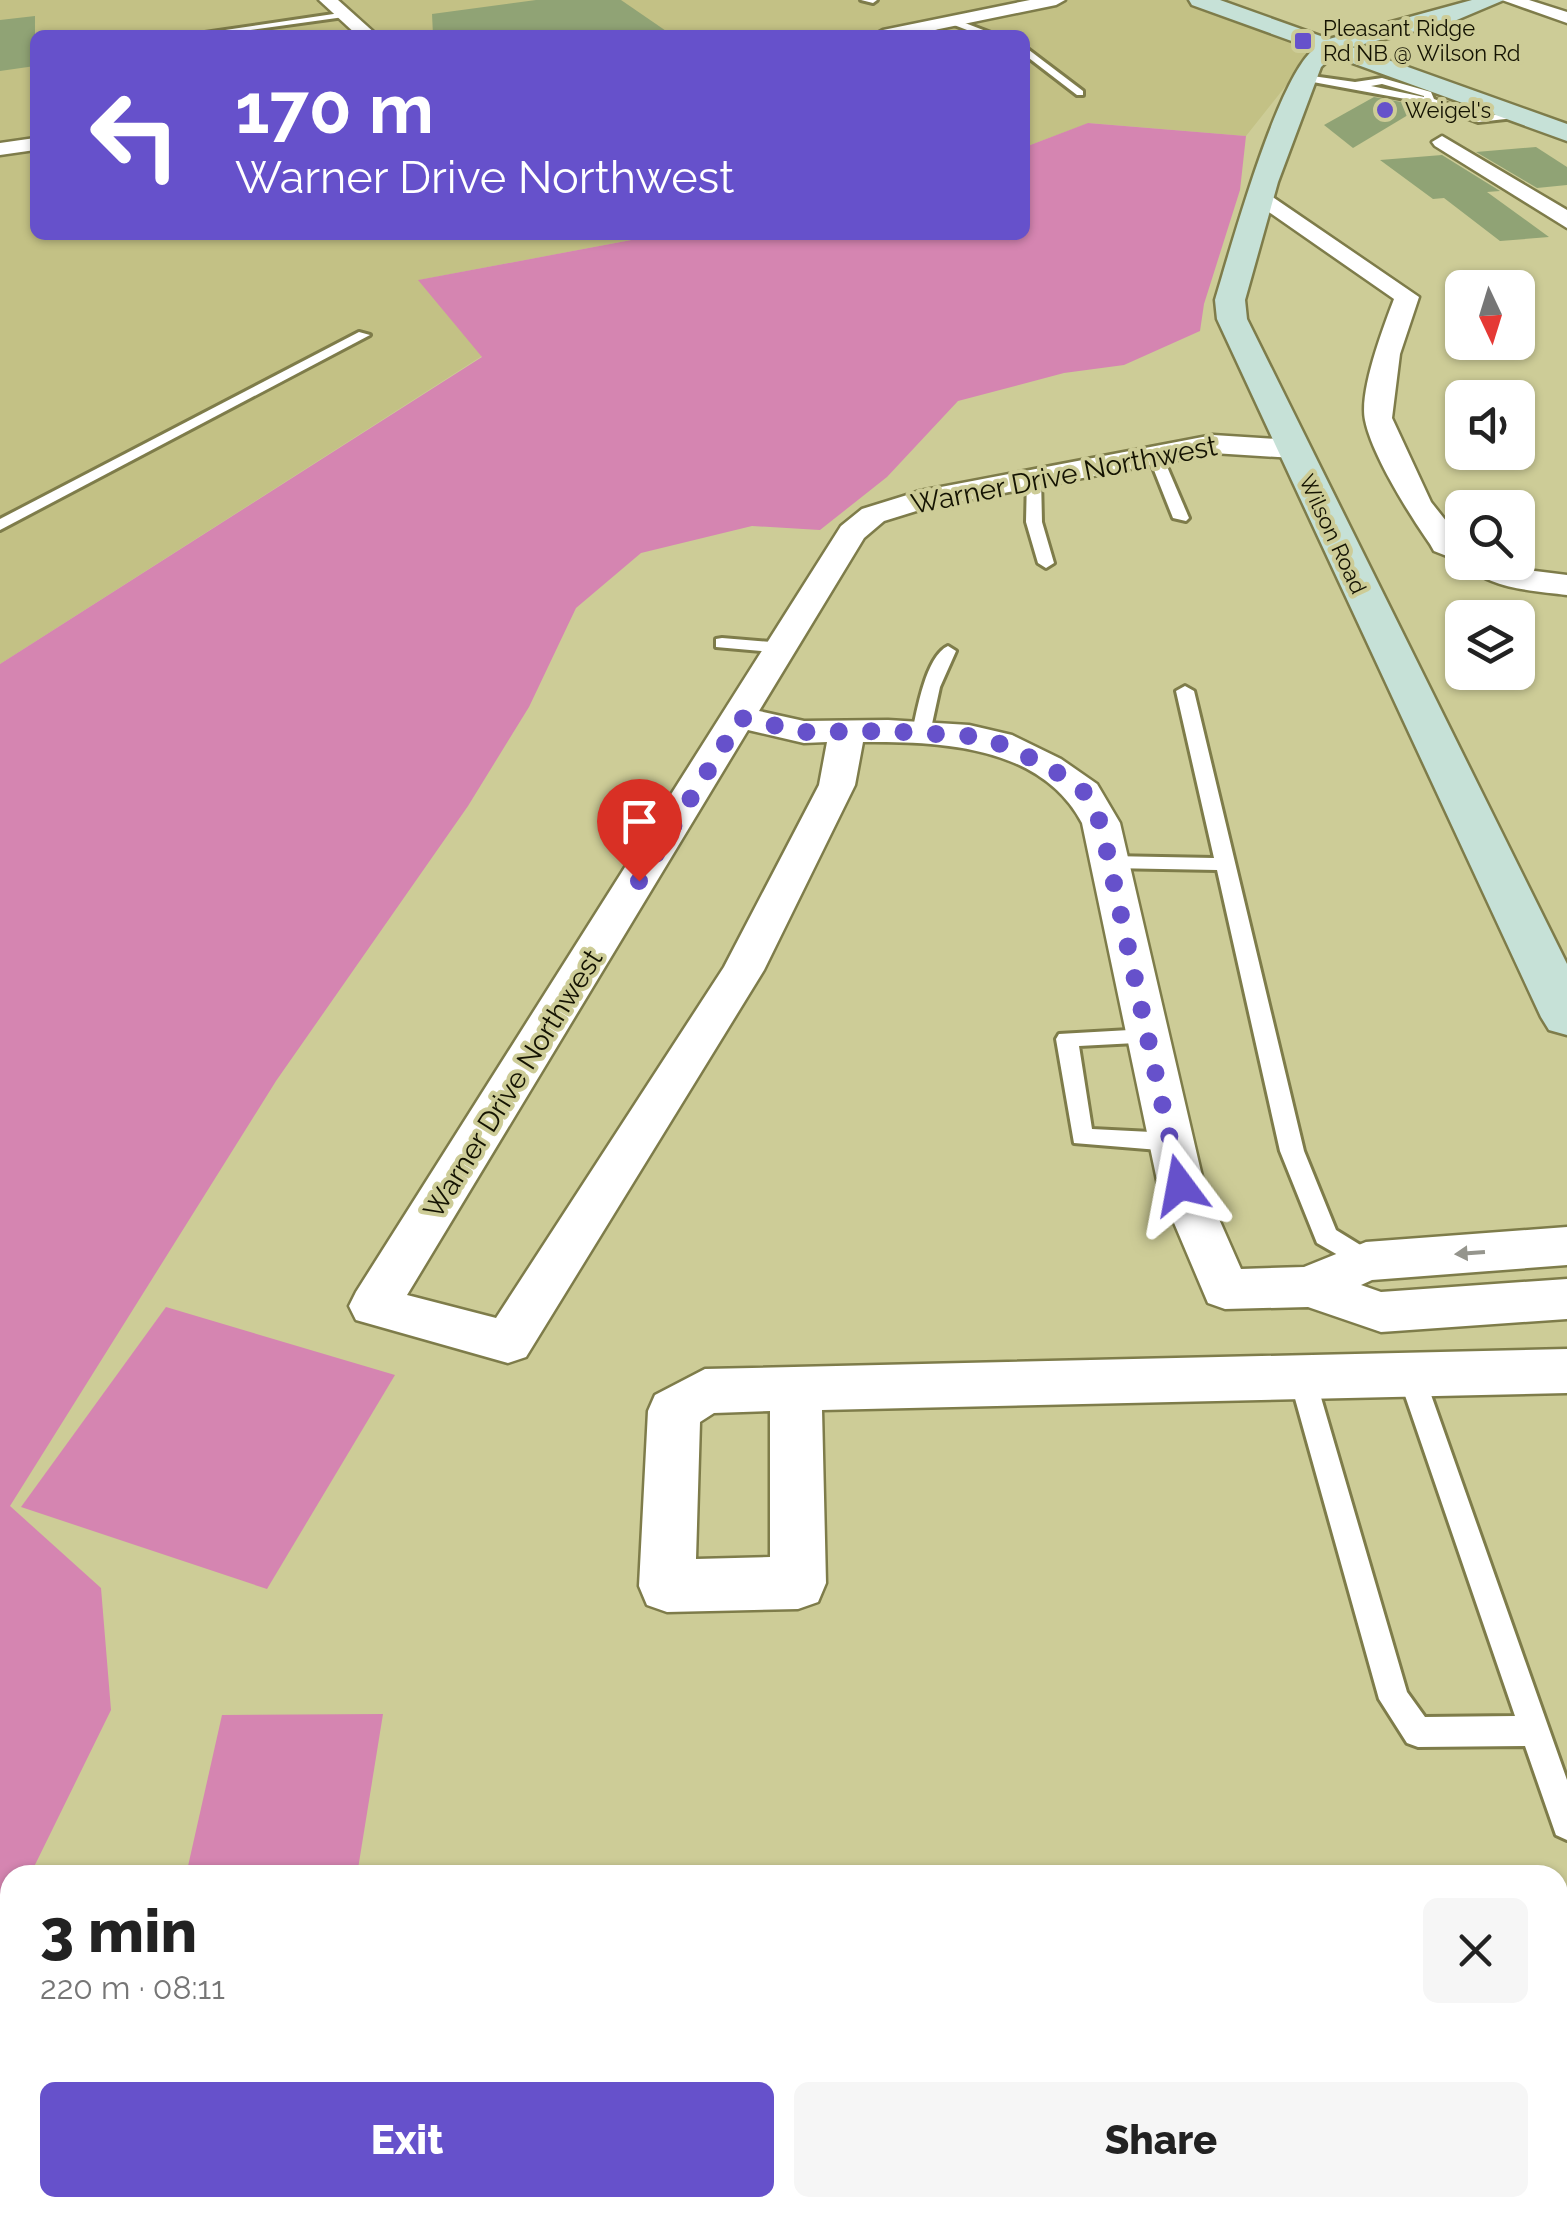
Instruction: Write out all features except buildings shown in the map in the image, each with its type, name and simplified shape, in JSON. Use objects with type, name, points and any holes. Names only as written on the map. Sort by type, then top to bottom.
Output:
[{"type":"street","points":[[328,0],[362,30]]},
{"type":"street","points":[[907,30],[922,27],[950,30],[1056,0]]},
{"type":"street","points":[[1200,0],[1567,133]]},
{"type":"street","points":[[1332,45],[1444,17],[1493,0]]},
{"type":"street","points":[[1510,0],[1567,18]]},
{"type":"street","name":"Wilson Road","points":[[1332,45],[1310,64],[1261,196],[1230,300],[1232,319],[1567,1017]]},
{"type":"street","points":[[1442,142],[1482,170],[1537,198],[1567,221]]},
{"type":"street","points":[[0,148],[30,145]]},
{"type":"street","points":[[1261,196],[1408,297],[1387,354],[1378,418],[1416,502],[1445,543]]},
{"type":"street","name":"Warner Drive Northwest","points":[[846,731],[837,785],[743,970],[508,1342],[374,1306],[852,533],[873,515],[920,500],[1286,432]]},
{"type":"street","points":[[1529,580],[1567,585]]},
{"type":"street","points":[[741,718],[804,732],[970,736],[998,743],[1048,766],[1084,792],[1101,824],[1180,1185],[1224,1289],[1310,1287],[1380,1312],[1567,1298]]},
{"type":"street","points":[[1310,1287],[1366,1261],[1567,1246]]},
{"type":"street","points":[[796,1388],[1567,1371]]},
{"type":"lane","points":[[865,0],[873,0]]},
{"type":"lane","points":[[231,30],[344,14]]},
{"type":"lane","points":[[1030,54],[1080,93]]},
{"type":"lane","points":[[1305,78],[1354,86],[1382,81],[1428,94],[1430,101],[1478,119],[1527,116]]},
{"type":"lane","points":[[0,525],[364,334]]},
{"type":"lane","points":[[1155,455],[1181,518]]},
{"type":"lane","points":[[1034,478],[1034,522],[1046,563]]},
{"type":"lane","points":[[722,643],[783,648]]},
{"type":"lane","points":[[921,733],[931,687],[948,651]]},
{"type":"lane","points":[[1186,691],[1292,1151],[1326,1236],[1366,1261]]},
{"type":"lane","points":[[1109,862],[1226,864]]},
{"type":"lane","points":[[1147,1037],[1067,1039],[1082,1138],[1170,1142]]},
{"type":"lane","points":[[1411,1375],[1567,1824]]},
{"type":"lane","points":[[1302,1377],[1394,1699],[1418,1732],[1534,1730]]},
{"type":"shaded area","points":[[0,0],[1193,0],[1316,48],[1246,136],[1089,123],[1030,145],[1030,30],[30,30],[30,240],[631,240],[419,280],[482,356],[0,664]]},
{"type":"shaded area","points":[[1088,123],[1246,136],[1240,190],[1204,304],[1200,331],[1124,365],[1064,373],[958,401],[887,477],[820,530],[752,526],[641,553],[576,608],[529,707],[468,806],[276,1081],[10,1506],[101,1588],[111,1710],[35,1865],[0,1865],[0,664],[482,357],[418,280],[631,240],[1030,240],[1030,145]]},
{"type":"shaded area","points":[[166,1307],[395,1375],[267,1589],[21,1507]]},
{"type":"shaded area","points":[[383,1714],[359,1865],[188,1865],[222,1715]]},
{"type":"place","name":"Pleasant Ridge Rd NB @ Wilson Rd","points":[[1303,41]]},
{"type":"place","name":"Weigel's","points":[[1385,110]]},
{"type":"route","points":[[639,881],[741,718],[804,732],[888,731],[970,736],[998,743],[1048,766],[1084,792],[1101,824],[1180,1185]]}]
